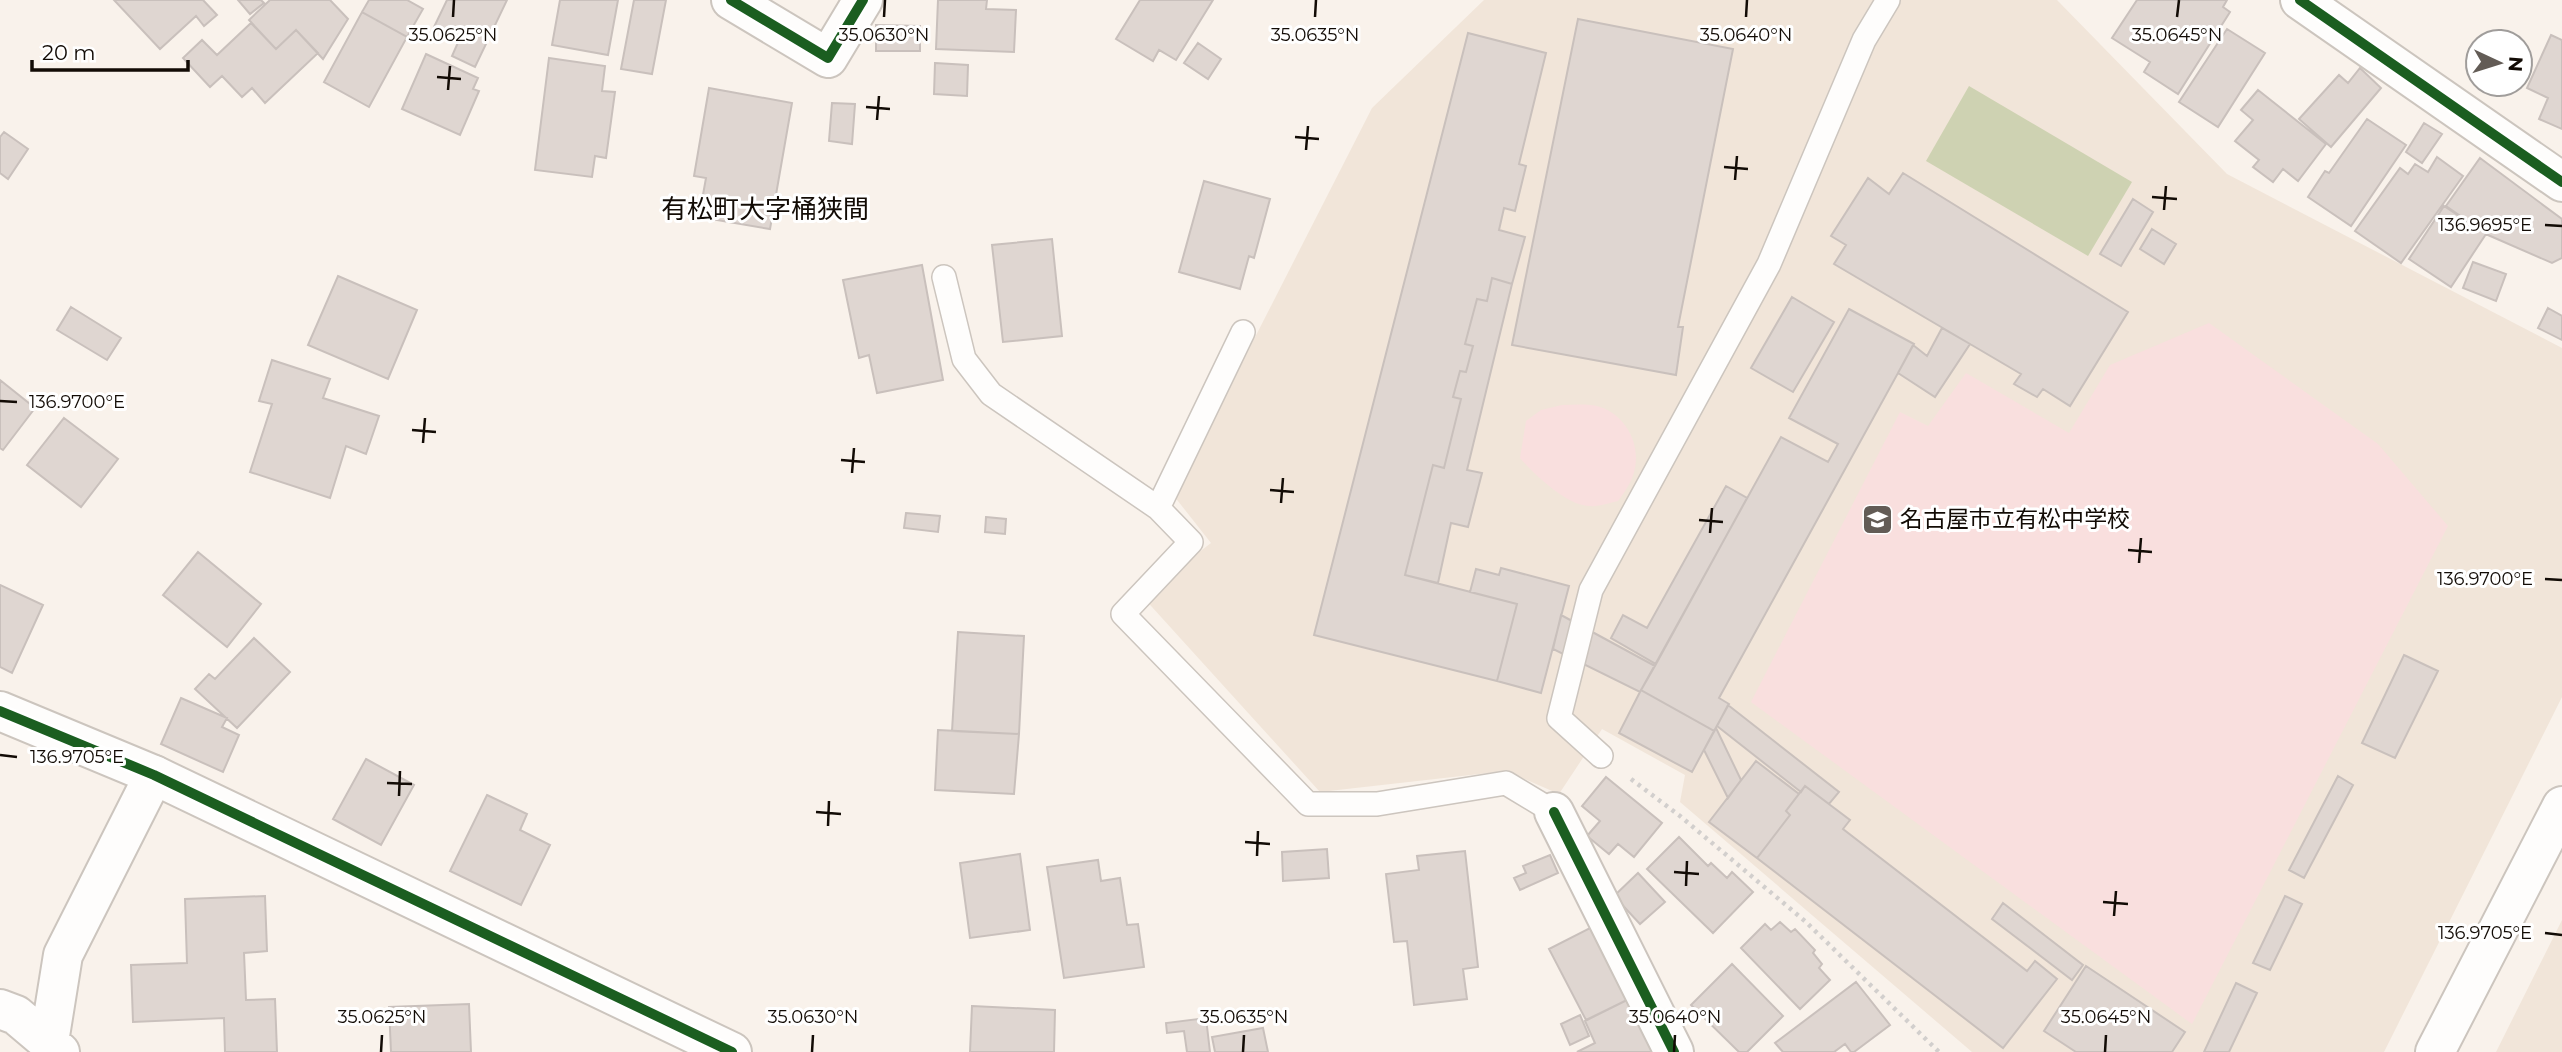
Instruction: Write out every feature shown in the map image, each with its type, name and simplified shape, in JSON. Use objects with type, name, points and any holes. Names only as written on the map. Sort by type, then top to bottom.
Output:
[{"type":"main road","points":[[731,0],[828,58],[863,0]]},
{"type":"main road","points":[[2300,0],[2562,182]]},
{"type":"main road","points":[[0,711],[153,775],[732,1052]]},
{"type":"main road","points":[[53,1048],[62,955],[153,775]]},
{"type":"main road","points":[[2435,1052],[2562,806]]},
{"type":"main road","points":[[1554,812],[1674,1052]]},
{"type":"main road","points":[[0,1009],[16,1015],[53,1048]]},
{"type":"lane","points":[[1601,756],[1559,718],[1591,590],[1769,264],[1864,40],[1888,0]]},
{"type":"lane","points":[[944,277],[964,359],[991,394],[1158,508],[1191,542],[1124,614],[1308,804],[1377,804],[1506,783],[1554,812]]},
{"type":"lane","points":[[1158,508],[1243,332]]},
{"type":"path","points":[[1601,756],[1680,816],[1806,922],[1939,1052]]},
{"type":"shaded area","name":"名古屋市立有松中学校","points":[[1484,0],[2057,0],[2227,174],[2562,348],[2562,697],[2384,1052],[1972,1052],[1680,802],[1685,775],[1602,729],[1559,794],[1506,771],[1320,792],[1142,596],[1211,543],[1174,496],[1372,108]]},
{"type":"shaded area","points":[[1969,86],[2132,182],[2088,256],[1926,161]]},
{"type":"shaded area","points":[[2209,323],[2378,444],[2448,526],[2192,1024],[1751,702],[1900,412],[1928,426],[1966,373],[2069,433],[2110,365]]},
{"type":"shaded area","points":[[1562,405],[1601,407],[1610,411],[1626,426],[1635,446],[1635,468],[1631,481],[1618,501],[1592,506],[1570,500],[1542,480],[1520,458],[1526,421],[1541,410]]},
{"type":"shaded area","points":[[2562,920],[2562,1052],[2496,1052]]},
{"type":"building","points":[[114,0],[203,0],[217,15],[204,26],[196,16],[160,49]]},
{"type":"building","points":[[238,0],[261,0],[264,3],[250,14]]},
{"type":"building","points":[[270,0],[330,0],[348,19],[323,59],[296,30],[276,49],[249,20]]},
{"type":"building","points":[[369,0],[407,0],[423,9],[407,37],[362,12]]},
{"type":"building","points":[[447,0],[507,0],[475,67],[452,56],[460,38],[434,27]]},
{"type":"building","points":[[560,0],[618,0],[608,55],[552,45]]},
{"type":"building","points":[[634,0],[666,0],[652,74],[621,69]]},
{"type":"building","points":[[938,0],[987,0],[986,9],[1016,10],[1014,52],[936,49]]},
{"type":"building","points":[[1140,0],[1213,0],[1176,60],[1159,50],[1153,61],[1116,39]]},
{"type":"building","points":[[2137,0],[2227,0],[2223,7],[2230,12],[2178,94],[2144,72],[2150,62],[2112,38]]},
{"type":"building","points":[[362,12],[407,37],[369,107],[324,82]]},
{"type":"building","points":[[1578,19],[1733,49],[1678,327],[1683,327],[1676,375],[1512,345]]},
{"type":"building","points":[[251,23],[276,49],[296,30],[318,53],[265,103],[252,88],[242,97],[222,76],[210,87],[183,58],[202,40],[217,55]]},
{"type":"building","points":[[876,25],[920,26],[920,51],[876,51]]},
{"type":"building","points":[[2227,29],[2265,53],[2218,127],[2179,102]]},
{"type":"building","points":[[1468,33],[1546,53],[1519,164],[1526,166],[1515,211],[1504,208],[1499,230],[1525,237],[1512,284],[1492,278],[1487,301],[1477,299],[1465,344],[1473,346],[1466,372],[1460,371],[1453,397],[1461,399],[1444,468],[1433,465],[1405,575],[1517,604],[1497,681],[1314,635]]},
{"type":"building","points":[[2551,35],[2562,40],[2562,129],[2539,119],[2548,98],[2534,91],[2534,73]]},
{"type":"building","points":[[1198,43],[1221,59],[1208,79],[1184,63]]},
{"type":"building","points":[[426,54],[478,78],[473,89],[479,91],[460,135],[402,109]]},
{"type":"building","points":[[549,58],[605,66],[602,91],[615,92],[606,158],[595,156],[592,177],[535,170]]},
{"type":"building","points":[[935,63],[968,65],[967,96],[934,94]]},
{"type":"building","points":[[2360,68],[2381,88],[2331,147],[2299,119],[2339,75],[2348,83]]},
{"type":"building","points":[[709,88],[792,103],[770,229],[699,217],[706,178],[694,176]]},
{"type":"building","points":[[2258,90],[2326,144],[2298,181],[2283,169],[2273,182],[2253,167],[2259,160],[2235,141],[2253,120],[2241,110]]},
{"type":"building","points":[[832,103],[855,104],[852,144],[829,141]]},
{"type":"building","points":[[2367,119],[2406,145],[2351,226],[2308,197],[2325,171],[2329,173]]},
{"type":"building","points":[[2424,123],[2442,134],[2422,163],[2406,152]]},
{"type":"building","points":[[4,132],[28,149],[8,179],[0,173],[0,137]]},
{"type":"building","points":[[2437,157],[2463,176],[2401,263],[2355,231],[2400,168],[2408,174],[2415,164],[2428,172]]},
{"type":"building","points":[[2480,158],[2562,219],[2562,258],[2552,263],[2488,235],[2446,206]]},
{"type":"building","points":[[1903,173],[2128,312],[2070,406],[2043,389],[2037,397],[2014,384],[2021,374],[1834,264],[1846,245],[1831,236],[1868,178],[1889,194]]},
{"type":"building","points":[[1204,181],[1270,199],[1254,258],[1249,256],[1240,289],[1179,272]]},
{"type":"building","points":[[2133,199],[2153,212],[2121,266],[2100,254]]},
{"type":"building","points":[[2444,206],[2486,234],[2451,287],[2409,259]]},
{"type":"building","points":[[2152,229],[2176,244],[2164,264],[2140,249]]},
{"type":"building","points":[[1052,239],[1062,336],[1003,342],[992,245]]},
{"type":"building","points":[[2473,262],[2506,274],[2496,301],[2463,288]]},
{"type":"building","points":[[922,265],[943,380],[877,393],[869,355],[859,358],[843,280]]},
{"type":"building","points":[[338,276],[417,310],[388,379],[308,345]]},
{"type":"building","points":[[1492,278],[1512,284],[1467,470],[1482,473],[1468,527],[1451,523],[1438,583],[1405,575],[1433,465],[1444,468],[1461,399],[1453,397],[1460,371],[1466,372],[1473,346],[1465,344],[1477,299],[1487,301]]},
{"type":"building","points":[[1792,297],[1834,322],[1793,392],[1751,368]]},
{"type":"building","points":[[71,307],[121,338],[107,360],[57,330]]},
{"type":"building","points":[[2548,308],[2562,316],[2562,340],[2538,328]]},
{"type":"building","points":[[1849,309],[1914,344],[1719,698],[1729,704],[1714,731],[1641,690],[1781,437],[1828,462],[1838,444],[1789,418]]},
{"type":"building","points":[[1942,328],[1970,344],[1935,397],[1898,373],[1913,345],[1927,356]]},
{"type":"building","points":[[272,360],[330,379],[323,398],[379,416],[366,454],[346,446],[330,498],[250,472],[272,404],[259,401]]},
{"type":"building","points":[[0,380],[35,408],[3,450],[0,448]]},
{"type":"building","points":[[64,418],[118,459],[81,507],[27,465]]},
{"type":"building","points":[[1726,486],[1747,498],[1656,664],[1611,638],[1623,615],[1647,628]]},
{"type":"building","points":[[906,513],[940,516],[938,532],[904,528]]},
{"type":"building","points":[[986,517],[1006,519],[1005,534],[985,532]]},
{"type":"building","points":[[198,552],[261,604],[227,647],[163,595]]},
{"type":"building","points":[[1501,568],[1569,586],[1541,693],[1497,681],[1517,604],[1470,592],[1476,569],[1499,575]]},
{"type":"building","points":[[0,585],[43,605],[12,673],[0,667]]},
{"type":"building","points":[[1561,615],[1655,666],[1640,692],[1553,649]]},
{"type":"building","points":[[958,632],[1024,636],[1019,734],[952,731]]},
{"type":"building","points":[[254,638],[290,672],[237,728],[195,689],[209,674],[215,679]]},
{"type":"building","points":[[2404,655],[2438,671],[2395,758],[2362,743]]},
{"type":"building","points":[[1641,690],[1714,731],[1692,772],[1619,733]]},
{"type":"building","points":[[181,698],[227,718],[222,727],[239,735],[223,772],[161,744]]},
{"type":"building","points":[[1728,705],[1839,792],[1829,804],[1805,786],[1801,792],[1717,726]]},
{"type":"building","points":[[1716,728],[1741,780],[1728,798],[1704,750]]},
{"type":"building","points":[[938,730],[1019,734],[1014,794],[935,790]]},
{"type":"building","points":[[366,759],[414,785],[381,845],[333,819]]},
{"type":"building","points":[[1756,761],[1799,794],[1786,811],[1790,815],[1757,858],[1709,822]]},
{"type":"building","points":[[2338,776],[2353,785],[2304,878],[2289,870]]},
{"type":"building","points":[[1606,777],[1662,823],[1634,857],[1618,844],[1609,854],[1587,836],[1600,821],[1582,806]]},
{"type":"building","points":[[1805,786],[1850,820],[1843,829],[2027,971],[2035,961],[2057,979],[2003,1048],[1757,858],[1790,815],[1786,811]]},
{"type":"building","points":[[487,795],[527,814],[520,830],[550,845],[521,905],[450,871]]},
{"type":"building","points":[[1679,837],[1708,866],[1711,863],[1727,878],[1732,872],[1753,892],[1713,933],[1647,869]]},
{"type":"building","points":[[1327,849],[1329,878],[1283,881],[1282,852]]},
{"type":"building","points":[[1465,851],[1478,967],[1463,969],[1467,999],[1414,1005],[1407,941],[1394,942],[1386,874],[1419,870],[1417,856]]},
{"type":"building","points":[[1020,854],[1030,930],[970,938],[960,863]]},
{"type":"building","points":[[1550,855],[1558,873],[1520,890],[1514,878],[1526,873],[1523,866]]},
{"type":"building","points":[[1098,860],[1101,881],[1120,878],[1127,925],[1138,924],[1144,967],[1064,978],[1047,867]]},
{"type":"building","points":[[1638,873],[1665,902],[1640,924],[1614,896]]},
{"type":"building","points":[[265,896],[267,951],[244,953],[246,1000],[275,999],[277,1052],[225,1052],[224,1018],[133,1022],[131,965],[187,963],[185,899]]},
{"type":"building","points":[[2285,896],[2302,904],[2270,970],[2253,963]]},
{"type":"building","points":[[2003,903],[2083,965],[2072,980],[1992,919]]},
{"type":"building","points":[[1780,922],[1791,932],[1795,929],[1815,950],[1813,953],[1822,964],[1819,968],[1830,980],[1800,1009],[1741,948],[1765,924],[1771,930]]},
{"type":"building","points":[[1590,928],[1627,1000],[1586,1020],[1549,949]]},
{"type":"building","points":[[1732,964],[1783,1016],[1747,1052],[1739,1052],[1691,1005]]},
{"type":"building","points":[[2086,966],[2185,1032],[2172,1052],[2076,1052],[2044,1031]]},
{"type":"building","points":[[1856,982],[1890,1025],[1854,1052],[1845,1044],[1834,1052],[1783,1052],[1775,1043]]},
{"type":"building","points":[[2236,983],[2257,993],[2229,1052],[2204,1052]]},
{"type":"building","points":[[1627,1000],[1654,1052],[1577,1052],[1595,1043],[1585,1021]]},
{"type":"building","points":[[469,1004],[471,1052],[391,1052],[389,1007]]},
{"type":"building","points":[[972,1006],[1055,1010],[1054,1052],[970,1052]]},
{"type":"building","points":[[1580,1015],[1589,1036],[1570,1045],[1561,1024]]},
{"type":"building","points":[[1206,1018],[1210,1052],[1187,1052],[1184,1031],[1167,1033],[1166,1023]]},
{"type":"building","points":[[1263,1028],[1268,1052],[1215,1052],[1212,1037]]},
{"type":"cycle path","points":[[731,0],[828,58],[863,0]]},
{"type":"cycle path","points":[[2300,0],[2562,182]]},
{"type":"cycle path","points":[[0,711],[154,775],[732,1052]]},
{"type":"cycle path","points":[[1554,812],[1674,1052]]},
{"type":"place","name":"名古屋市立有松中学校","points":[[1877,519]]},
{"type":"district","name":"有松町大字桶狭間","points":[[765,209]]}]
